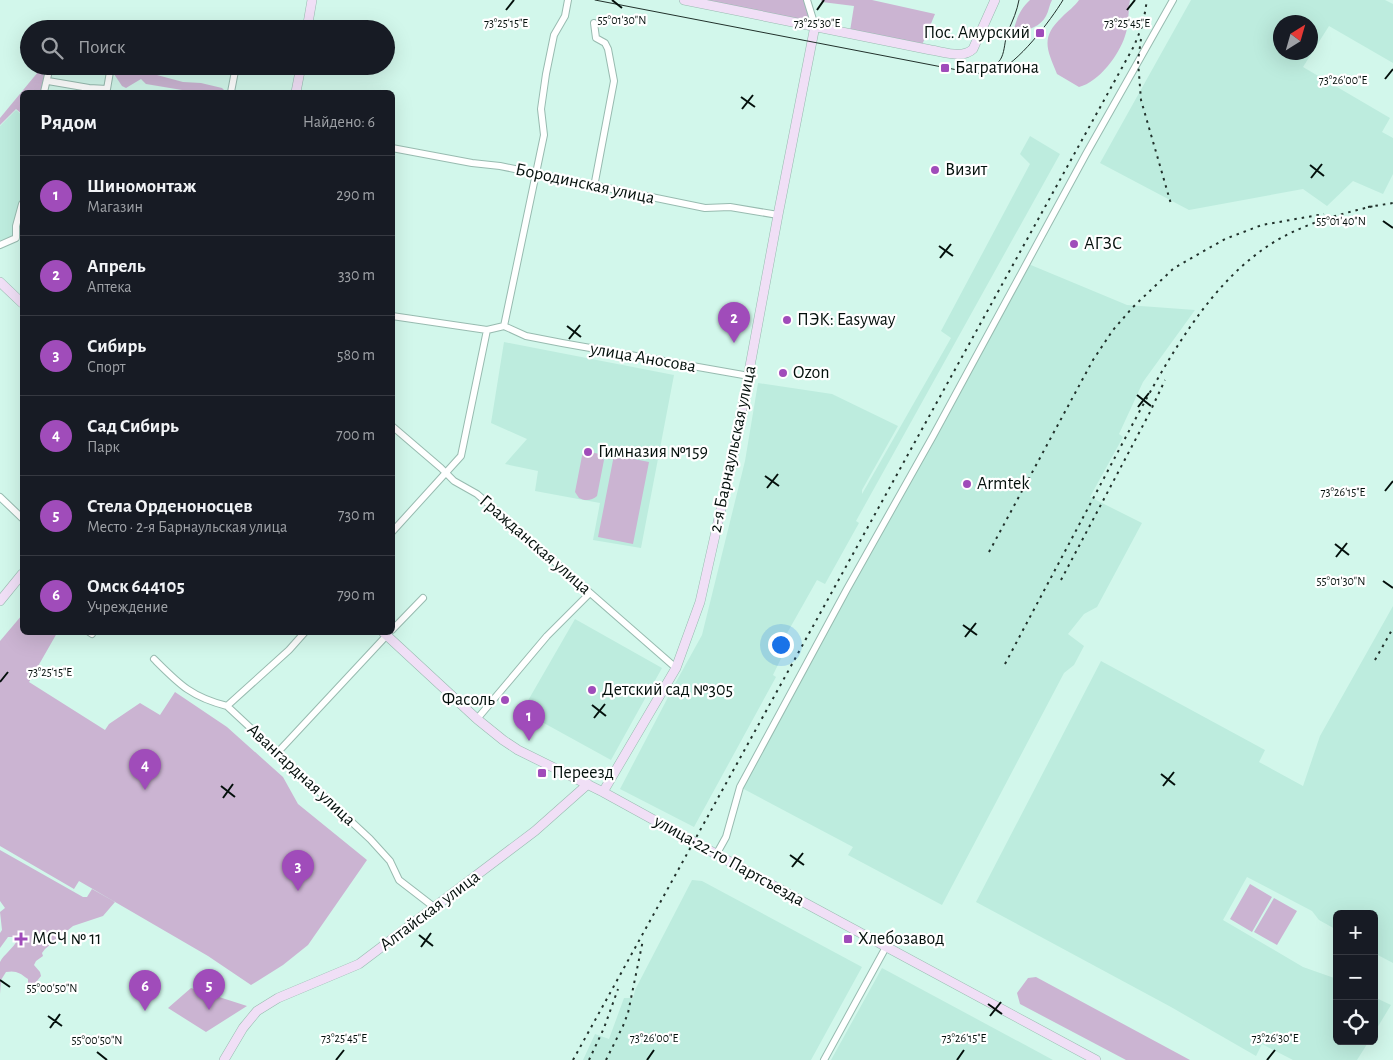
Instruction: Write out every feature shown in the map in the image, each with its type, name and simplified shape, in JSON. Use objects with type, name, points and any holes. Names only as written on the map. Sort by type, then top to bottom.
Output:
[{"type":"street","points":[[309,20],[312,0]]},
{"type":"street","points":[[395,316],[487,330],[504,326],[544,135],[541,109],[546,74],[554,35],[565,16],[568,0]]},
{"type":"street","points":[[684,0],[931,50],[964,54],[974,49],[995,0]]},
{"type":"street","points":[[807,0],[816,26]]},
{"type":"street","points":[[716,854],[726,836],[740,787],[1086,154],[1173,0]]},
{"type":"street","points":[[594,23],[596,38],[605,43],[608,48],[614,81],[594,187]]},
{"type":"street","name":"2-я Барнаульская улица","points":[[602,792],[676,668],[700,602],[736,447],[778,215],[816,26]]},
{"type":"street","points":[[45,90],[49,75]]},
{"type":"street","points":[[48,81],[88,88],[107,89],[109,75]]},
{"type":"street","points":[[232,90],[235,75]]},
{"type":"street","points":[[296,90],[299,75]]},
{"type":"street","name":"Бородинская улица","points":[[395,149],[472,164],[508,168],[594,187],[706,208],[730,207],[778,215]]},
{"type":"street","points":[[0,245],[19,236],[16,226],[20,211]]},
{"type":"street","points":[[0,282],[20,301]]},
{"type":"street","name":"улица Аносова","points":[[504,326],[526,336],[749,376]]},
{"type":"street","points":[[395,529],[461,456],[487,330]]},
{"type":"street","name":"Гражданская улица","points":[[395,429],[445,473],[477,494],[676,668]]},
{"type":"street","points":[[0,497],[20,516]]},
{"type":"street","points":[[0,602],[20,577]]},
{"type":"street","points":[[477,719],[547,636],[590,593]]},
{"type":"street","points":[[395,626],[424,598]]},
{"type":"street","points":[[227,706],[289,650],[302,635]]},
{"type":"street","points":[[278,752],[386,635]]},
{"type":"street","name":"улица 22-го Партсъезда","points":[[390,635],[477,719],[518,750],[588,784],[1096,1060]]},
{"type":"street","name":"Авангардная улица","points":[[154,659],[178,683],[194,695],[227,706],[370,839],[390,861],[399,880],[434,907]]},
{"type":"street","name":"Алтайская улица","points":[[224,1060],[243,1028],[257,1011],[278,998],[359,964],[535,831],[588,784]]},
{"type":"street","points":[[824,1060],[886,947]]},
{"type":"shaded area","points":[[692,0],[809,0],[812,20],[810,22]]},
{"type":"shaded area","points":[[821,0],[872,0],[935,14],[922,45],[850,31],[854,6],[822,2]]},
{"type":"shaded area","points":[[1030,0],[1052,0],[1047,14],[1041,23],[1030,29],[1017,31],[1014,29],[1018,17]]},
{"type":"shaded area","points":[[1079,0],[1130,0],[1126,32],[1118,51],[1101,74],[1094,80],[1079,87],[1057,74],[1048,51],[1048,38],[1055,24]]},
{"type":"shaded area","points":[[1191,0],[1385,0],[1393,4],[1393,63],[1329,26],[1318,43],[1318,15],[1273,15],[1273,60],[1307,60],[1303,67],[1390,118],[1382,132],[1393,138],[1393,174],[1383,194],[1353,181],[1327,206],[1303,189],[1189,210],[1100,163]]},
{"type":"shaded area","points":[[36,75],[46,76],[42,90],[23,90]]},
{"type":"shaded area","points":[[115,75],[157,75],[183,82],[201,83],[224,90],[182,90],[146,84],[141,79],[126,88],[122,86]]},
{"type":"shaded area","points":[[20,94],[20,112],[16,109],[0,125],[0,118]]},
{"type":"shaded area","points":[[16,110],[20,113],[20,210],[14,235],[0,242],[0,126]]},
{"type":"shaded area","points":[[1030,136],[1060,154],[856,521],[859,523],[825,584],[817,580],[786,635],[791,638],[773,675],[776,677],[694,827],[620,789],[702,635],[745,461],[758,383],[832,394],[898,426],[862,490],[862,494],[951,338],[941,331],[1030,164],[1020,154]]},
{"type":"shaded area","points":[[1026,263],[1127,305],[1195,310],[1143,382],[1119,434],[1123,437],[1090,497],[1142,523],[1097,607],[1084,614],[1068,634],[1084,646],[1074,665],[1064,673],[942,905],[848,855],[853,847],[740,787]]},
{"type":"shaded area","name":"Гимназия №159","points":[[504,342],[674,375],[641,548],[593,540],[600,503],[535,491],[538,471],[505,464],[527,439],[491,423]]},
{"type":"shaded area","points":[[584,453],[600,454],[604,460],[597,496],[586,500],[579,498],[575,492],[582,456]]},
{"type":"shaded area","points":[[614,455],[649,462],[633,544],[598,537]]},
{"type":"shaded area","points":[[1393,606],[1393,963],[1378,955],[1378,910],[1333,910],[1333,928],[1319,920],[1312,911],[1247,877],[1223,920],[1303,967],[1333,978],[1333,1045],[1366,1045],[1357,1060],[1293,1060],[1262,1044],[1256,1056],[1171,1007],[976,902],[1101,661],[1265,750],[1259,762],[1303,786],[1320,736]]},
{"type":"shaded area","points":[[20,617],[20,635],[56,635],[29,682],[105,730],[109,724],[140,703],[160,715],[175,692],[227,727],[283,777],[298,804],[367,860],[308,945],[283,965],[251,985],[208,956],[79,881],[74,889],[0,846],[0,641]]},
{"type":"shaded area","name":"Детский сад №305","points":[[575,619],[662,668],[611,760],[522,711]]},
{"type":"shaded area","name":"МСЧ № 11","points":[[0,850],[83,897],[87,897],[92,889],[115,902],[103,916],[73,926],[45,949],[42,953],[43,956],[34,965],[41,976],[32,987],[28,986],[28,979],[20,974],[13,971],[6,972],[1,980],[0,994],[0,962],[17,940],[15,937],[8,937],[0,948],[0,933],[2,930],[0,912],[5,908],[0,901]]},
{"type":"shaded area","points":[[692,880],[702,881],[862,967],[811,1060],[583,1060],[595,1034],[609,1039],[624,998],[633,998],[635,990]]},
{"type":"shaded area","points":[[1250,884],[1272,897],[1252,932],[1230,919]]},
{"type":"shaded area","points":[[1274,898],[1297,911],[1277,945],[1254,932]]},
{"type":"shaded area","points":[[882,968],[1053,1060],[831,1060]]},
{"type":"shaded area","points":[[1036,977],[1190,1060],[1126,1060],[1020,1004],[1017,993],[1028,978]]},
{"type":"shaded area","points":[[191,988],[247,1006],[206,1032],[168,1008]]},
{"type":"shaded area","points":[[1378,999],[1391,1005],[1378,1026]]},
{"type":"tram line","points":[[595,0],[985,74],[1004,68],[1013,61],[1033,41],[1063,0]]},
{"type":"tram line","points":[[984,68],[992,66],[1001,59],[1006,37],[1019,0]]},
{"type":"railway","points":[[573,1060],[1134,46],[1143,24],[1147,0]]},
{"type":"railway","points":[[1141,39],[1138,61],[1141,100],[1171,204]]},
{"type":"railway","points":[[1368,207],[1393,203]]},
{"type":"railway","points":[[1005,664],[1157,379],[1211,299],[1253,257],[1281,238],[1310,224],[1374,206]]},
{"type":"railway","points":[[989,552],[1093,360],[1113,330],[1133,307],[1174,268],[1225,239],[1262,225],[1324,214]]},
{"type":"railway","points":[[1061,580],[1165,380]]},
{"type":"railway","points":[[1375,660],[1393,628]]},
{"type":"railway","points":[[606,1060],[628,1013],[643,940]]},
{"type":"railway","points":[[589,1060],[604,1028],[618,989]]},
{"type":"place","name":"Пос. Амурский","points":[[1040,33]]},
{"type":"place","name":"Багратиона","points":[[945,68]]},
{"type":"place","name":"Визит","points":[[935,170]]},
{"type":"place","name":"АГЗС","points":[[1074,244]]},
{"type":"place","name":"ПЭК: Easyway","points":[[787,320]]},
{"type":"place","name":"Апрель","points":[[734,343]]},
{"type":"place","name":"Ozon","points":[[783,373]]},
{"type":"place","name":"Гимназия №159","points":[[588,452]]},
{"type":"place","name":"Armtek","points":[[967,484]]},
{"type":"place","name":"Детский сад №305","points":[[592,690]]},
{"type":"place","name":"Фасоль","points":[[505,700]]},
{"type":"place","name":"Шиномонтаж","points":[[529,741]]},
{"type":"place","name":"Переезд","points":[[542,773]]},
{"type":"place","name":"Сад Сибирь","points":[[145,790]]},
{"type":"place","name":"Сибирь","points":[[298,891]]},
{"type":"place","name":"МСЧ № 11","points":[[21,939]]},
{"type":"place","name":"Хлебозавод","points":[[848,939]]},
{"type":"place","name":"Стела Орденоносцев","points":[[209,1010]]},
{"type":"place","name":"Омск 644105","points":[[145,1011]]}]
